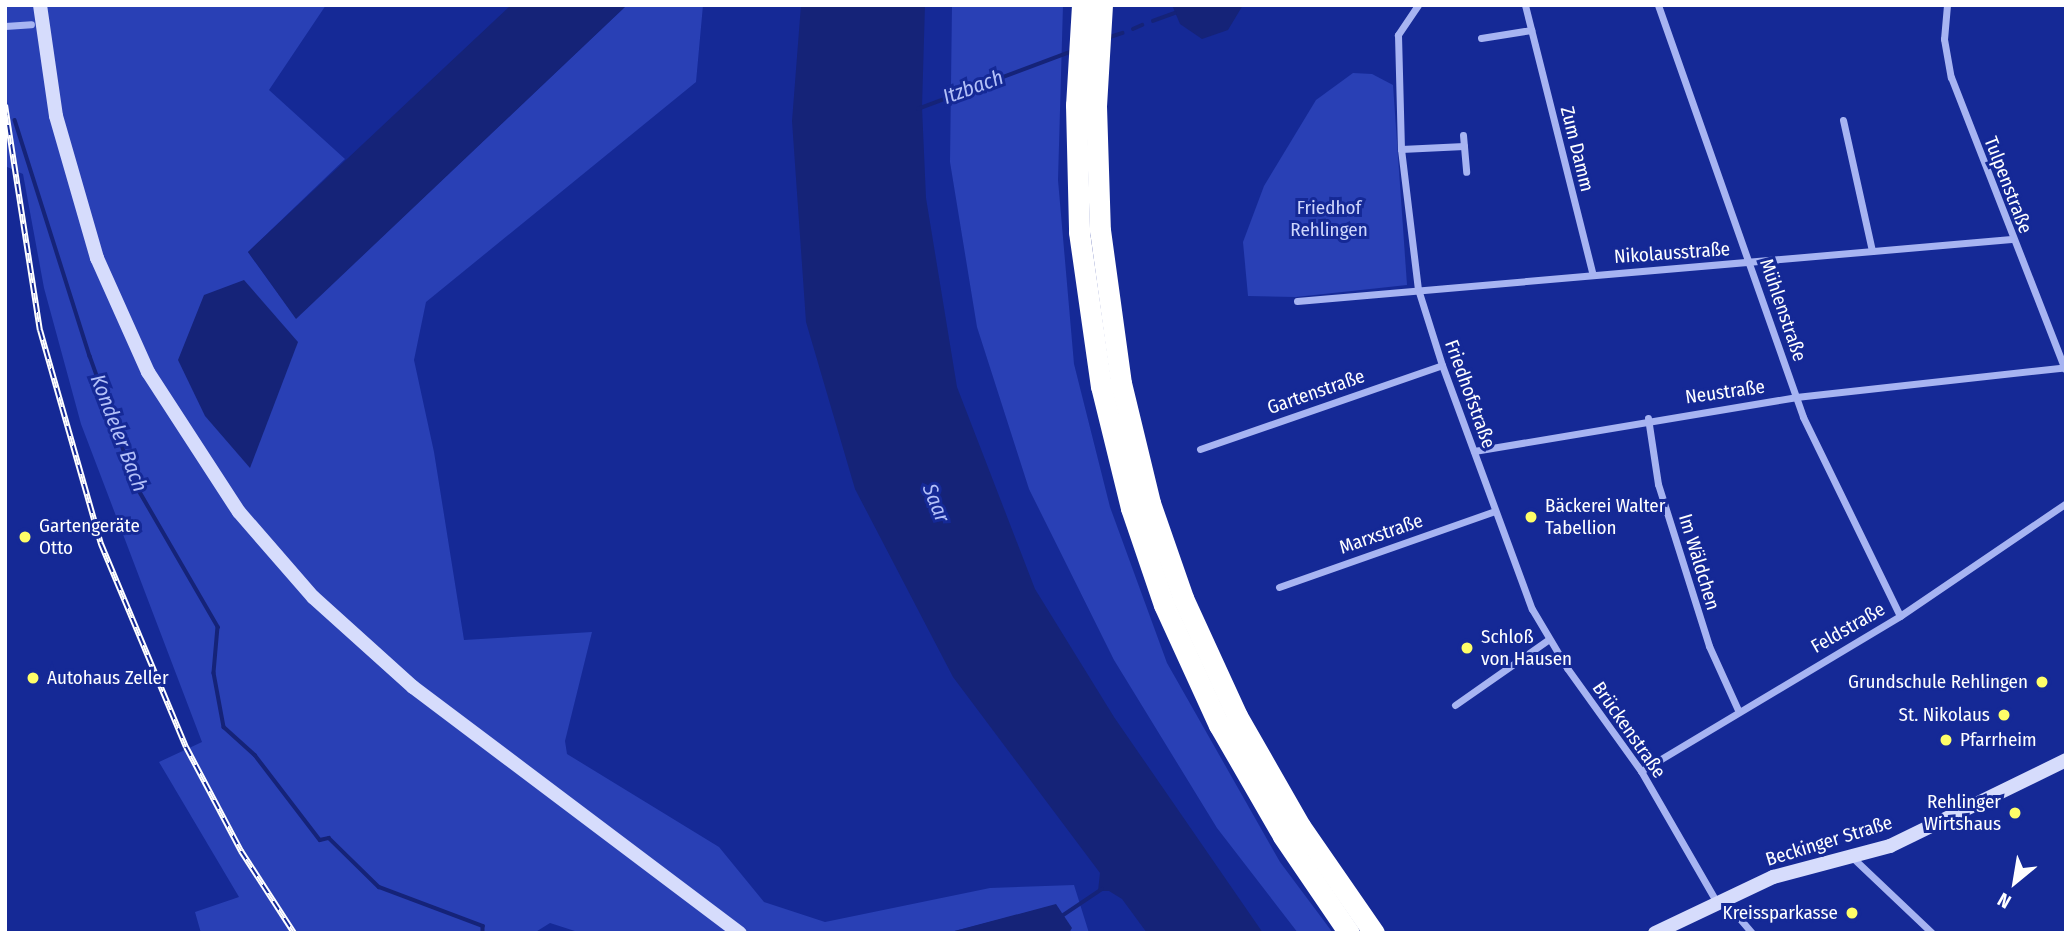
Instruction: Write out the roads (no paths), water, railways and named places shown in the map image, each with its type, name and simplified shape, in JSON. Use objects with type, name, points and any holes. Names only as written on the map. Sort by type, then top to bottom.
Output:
[{"type":"highway","points":[[1082,5],[1076,105],[1079,232],[1101,386],[1131,508],[1164,605],[1219,725],[1283,836],[1349,933]]},
{"type":"highway","points":[[1102,5],[1096,106],[1100,230],[1121,383],[1150,503],[1183,597],[1237,716],[1300,825],[1374,933]]},
{"type":"main road","points":[[40,5],[56,116],[83,216],[121,313],[171,411],[239,512],[313,597],[414,687],[740,933]]},
{"type":"main road","name":"Beckinger Straße","points":[[1655,933],[1720,900],[1804,868],[1853,858],[1890,846],[2066,760]]},
{"type":"street","name":"Friedhofstraße","points":[[1418,5],[1398,35],[1401,149],[1418,289],[1442,365],[1495,510],[1549,640]]},
{"type":"street","name":"Zum Damm","points":[[1525,5],[1593,275]]},
{"type":"street","name":"Mühlenstraße","points":[[1658,5],[1796,397],[1900,616]]},
{"type":"street","name":"Tulpenstraße","points":[[1947,5],[1945,59],[2011,239],[2065,368]]},
{"type":"street","points":[[5,26],[31,24]]},
{"type":"street","points":[[1481,38],[1531,30]]},
{"type":"street","points":[[1843,120],[1872,251]]},
{"type":"street","points":[[1463,135],[1466,172]]},
{"type":"street","points":[[1401,149],[1464,146]]},
{"type":"street","name":"Nikolausstraße","points":[[1297,301],[2011,239]]},
{"type":"street","name":"Gartenstraße","points":[[1200,449],[1442,365]]},
{"type":"street","name":"Neustraße","points":[[1474,451],[1648,418],[1796,397],[2065,368]]},
{"type":"street","name":"Im Wäldchen","points":[[1648,418],[1658,484],[1709,646],[1738,709]]},
{"type":"street","name":"Feldstraße","points":[[1641,771],[1738,709],[1900,616],[2066,503]]},
{"type":"street","name":"Marxstraße","points":[[1279,587],[1495,510]]},
{"type":"street","points":[[1455,705],[1549,640]]},
{"type":"street","name":"Brückenstraße","points":[[1549,640],[1641,771],[1720,900],[1752,933]]},
{"type":"street","points":[[1853,858],[1931,933]]},
{"type":"water","points":[[511,5],[627,5],[296,319],[248,252]]},
{"type":"water","name":"Saar","points":[[801,5],[925,5],[922,107],[926,198],[957,387],[1035,589],[1114,717],[1263,933],[1147,933],[1122,899],[1109,891],[1098,891],[1100,873],[953,677],[855,489],[806,322],[792,121]]},
{"type":"water","points":[[1172,5],[1243,5],[1228,30],[1202,39],[1180,24]]},
{"type":"water","points":[[244,280],[298,342],[250,468],[205,416],[178,360],[204,295]]},
{"type":"water","points":[[1056,904],[1072,928],[1069,933],[947,933]]},
{"type":"waterway","name":"Itzbach","points":[[1153,21],[1175,13]]},
{"type":"waterway","name":"Itzbach","points":[[1133,29],[1142,25]]},
{"type":"waterway","name":"Itzbach","points":[[1110,37],[1122,33]]},
{"type":"waterway","name":"Itzbach","points":[[918,109],[1072,51]]},
{"type":"waterway","name":"Kondeler Bach","points":[[15,120],[90,356],[137,487],[218,627],[214,673],[224,727],[255,755],[320,840],[329,838],[379,887],[483,926],[483,933]]},
{"type":"waterway","name":"Kondeler Bach","points":[[1062,916],[1102,889]]},
{"type":"railway","points":[[5,105],[40,330],[101,544],[186,747],[241,851],[294,933]]},
{"type":"place","name":"Bäckerei Walter Tabellion","points":[[1531,517]]},
{"type":"place","name":"Gartengeräte Otto","points":[[25,537]]},
{"type":"place","name":"Schloß von Hausen","points":[[1467,648]]},
{"type":"place","name":"Autohaus Zeller","points":[[33,678]]},
{"type":"place","name":"Grundschule Rehlingen","points":[[2042,682]]},
{"type":"place","name":"St. Nikolaus","points":[[2004,715]]},
{"type":"place","name":"Pfarrheim","points":[[1946,740]]},
{"type":"place","name":"Rehlinger Wirtshaus","points":[[2015,813]]},
{"type":"place","name":"Kreissparkasse","points":[[1852,913]]},
{"type":"park label","name":"Friedhof Rehlingen","points":[[1329,219]]}]
